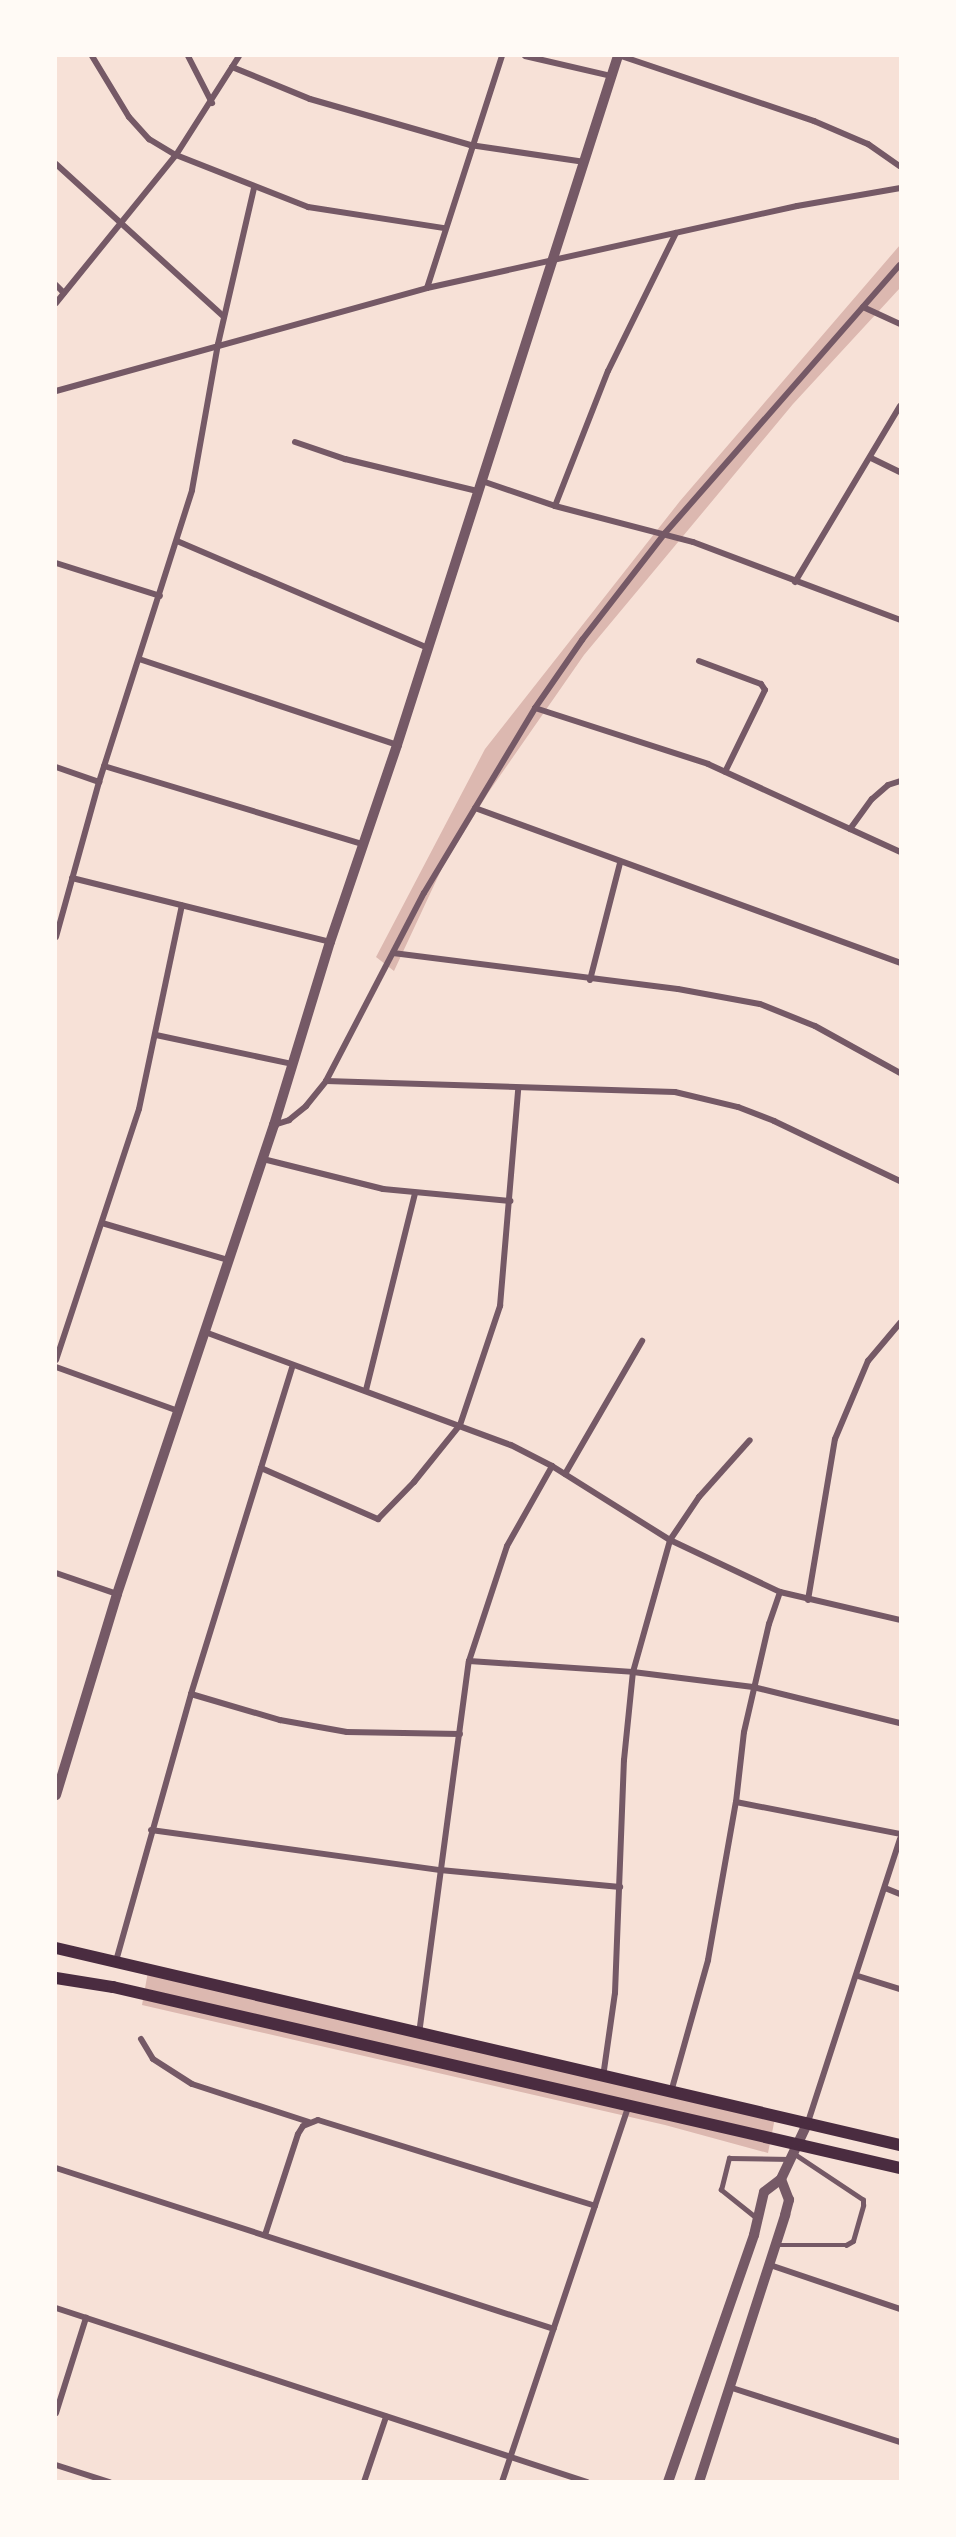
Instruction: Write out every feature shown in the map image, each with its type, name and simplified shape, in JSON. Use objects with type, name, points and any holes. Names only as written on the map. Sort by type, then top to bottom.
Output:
[{"type":"main road","points":[[56,1948],[418,2035],[808,2122],[900,2145]]},
{"type":"main road","points":[[56,1978],[113,1987],[629,2105],[795,2152],[900,2168]]},
{"type":"street","points":[[92,56],[129,117],[149,139],[176,155],[254,188],[308,207],[444,228]]},
{"type":"street","points":[[188,56],[212,103]]},
{"type":"street","points":[[56,303],[176,155],[212,103],[239,56]]},
{"type":"street","points":[[427,288],[470,145],[502,56]]},
{"type":"street","points":[[525,56],[611,76]]},
{"type":"street","points":[[56,1795],[117,1594],[274,1125],[330,942],[397,746],[426,647],[619,56],[814,121],[868,144],[900,166]]},
{"type":"street","points":[[232,67],[310,99],[470,145],[585,162]]},
{"type":"street","points":[[56,164],[224,317]]},
{"type":"street","points":[[56,937],[99,782],[192,490],[218,344],[254,188]]},
{"type":"street","points":[[56,392],[218,344],[427,288],[676,233],[900,188]]},
{"type":"street","points":[[555,506],[608,371],[676,233]]},
{"type":"street","points":[[274,1125],[289,1120],[306,1106],[326,1081],[393,953],[535,708],[665,533],[900,265]]},
{"type":"street","points":[[56,285],[64,293]]},
{"type":"street","points":[[862,307],[900,324]]},
{"type":"street","points":[[795,582],[900,406]]},
{"type":"street","points":[[295,442],[345,459],[477,491]]},
{"type":"street","points":[[871,458],[900,472]]},
{"type":"street","points":[[481,480],[555,506],[665,533],[900,620]]},
{"type":"street","points":[[177,541],[426,647]]},
{"type":"street","points":[[56,563],[160,596]]},
{"type":"street","points":[[139,659],[397,746]]},
{"type":"street","points":[[699,661],[761,684],[765,690],[725,772]]},
{"type":"street","points":[[535,708],[725,772],[900,852]]},
{"type":"street","points":[[104,766],[362,844]]},
{"type":"street","points":[[56,768],[99,782]]},
{"type":"street","points":[[850,829],[872,799],[888,785],[900,781]]},
{"type":"street","points":[[475,808],[620,863],[900,963]]},
{"type":"street","points":[[590,980],[620,863]]},
{"type":"street","points":[[72,879],[330,942]]},
{"type":"street","points":[[56,1360],[139,1109],[182,905]]},
{"type":"street","points":[[393,953],[760,1004],[815,1026],[900,1073]]},
{"type":"street","points":[[156,1035],[293,1064]]},
{"type":"street","points":[[326,1081],[518,1090],[675,1092],[712,1099],[774,1121],[900,1181]]},
{"type":"street","points":[[261,1468],[378,1519],[460,1425],[496,1322],[510,1201],[518,1090]]},
{"type":"street","points":[[262,1158],[345,1181],[415,1193],[510,1201]]},
{"type":"street","points":[[366,1390],[415,1193]]},
{"type":"street","points":[[102,1223],[228,1260]]},
{"type":"street","points":[[808,1599],[835,1439],[868,1361],[900,1323]]},
{"type":"street","points":[[205,1332],[292,1367],[366,1390],[460,1425],[552,1466],[670,1540],[780,1592],[900,1620]]},
{"type":"street","points":[[565,1474],[642,1341]]},
{"type":"street","points":[[56,1367],[178,1411]]},
{"type":"street","points":[[116,1962],[151,1830],[191,1694],[292,1367]]},
{"type":"street","points":[[603,2078],[615,1993],[633,1672],[670,1540],[699,1497],[750,1440]]},
{"type":"street","points":[[418,2035],[469,1661],[507,1546],[552,1466]]},
{"type":"street","points":[[56,1574],[117,1594]]},
{"type":"street","points":[[670,2093],[708,1960],[736,1802],[753,1687],[780,1592]]},
{"type":"street","points":[[469,1661],[633,1672],[753,1687],[900,1723]]},
{"type":"street","points":[[191,1694],[280,1720],[347,1732],[460,1734]]},
{"type":"street","points":[[736,1802],[900,1834]]},
{"type":"street","points":[[151,1830],[440,1870],[620,1887]]},
{"type":"street","points":[[668,2481],[758,2219],[764,2192],[781,2180],[808,2122],[858,1976],[900,1839]]},
{"type":"street","points":[[885,1888],[900,1894]]},
{"type":"street","points":[[858,1976],[900,1989]]},
{"type":"street","points":[[141,2039],[153,2059],[192,2084],[309,2122],[318,2120],[595,2206]]},
{"type":"street","points":[[502,2481],[629,2105]]},
{"type":"street","points":[[265,2235],[298,2134],[309,2122]]},
{"type":"street","points":[[56,2168],[554,2329]]},
{"type":"street","points":[[699,2481],[777,2245],[789,2200],[781,2180]]},
{"type":"street","points":[[770,2265],[900,2309]]},
{"type":"street","points":[[56,2308],[510,2458],[587,2481]]},
{"type":"street","points":[[56,2412],[86,2318]]},
{"type":"street","points":[[729,2387],[900,2442]]},
{"type":"street","points":[[364,2481],[386,2417]]},
{"type":"street","points":[[56,2464],[109,2481]]},
{"type":"lane","points":[[758,2219],[721,2190],[729,2158],[795,2152],[863,2200],[853,2241],[846,2245],[777,2245]]},
{"type":"shaded area","points":[[900,245],[900,288],[793,404],[584,655],[488,793],[443,866],[394,971],[376,957],[485,749],[680,501]]},
{"type":"shaded area","points":[[149,1966],[776,2113],[768,2153],[665,2125],[142,2005]]}]
